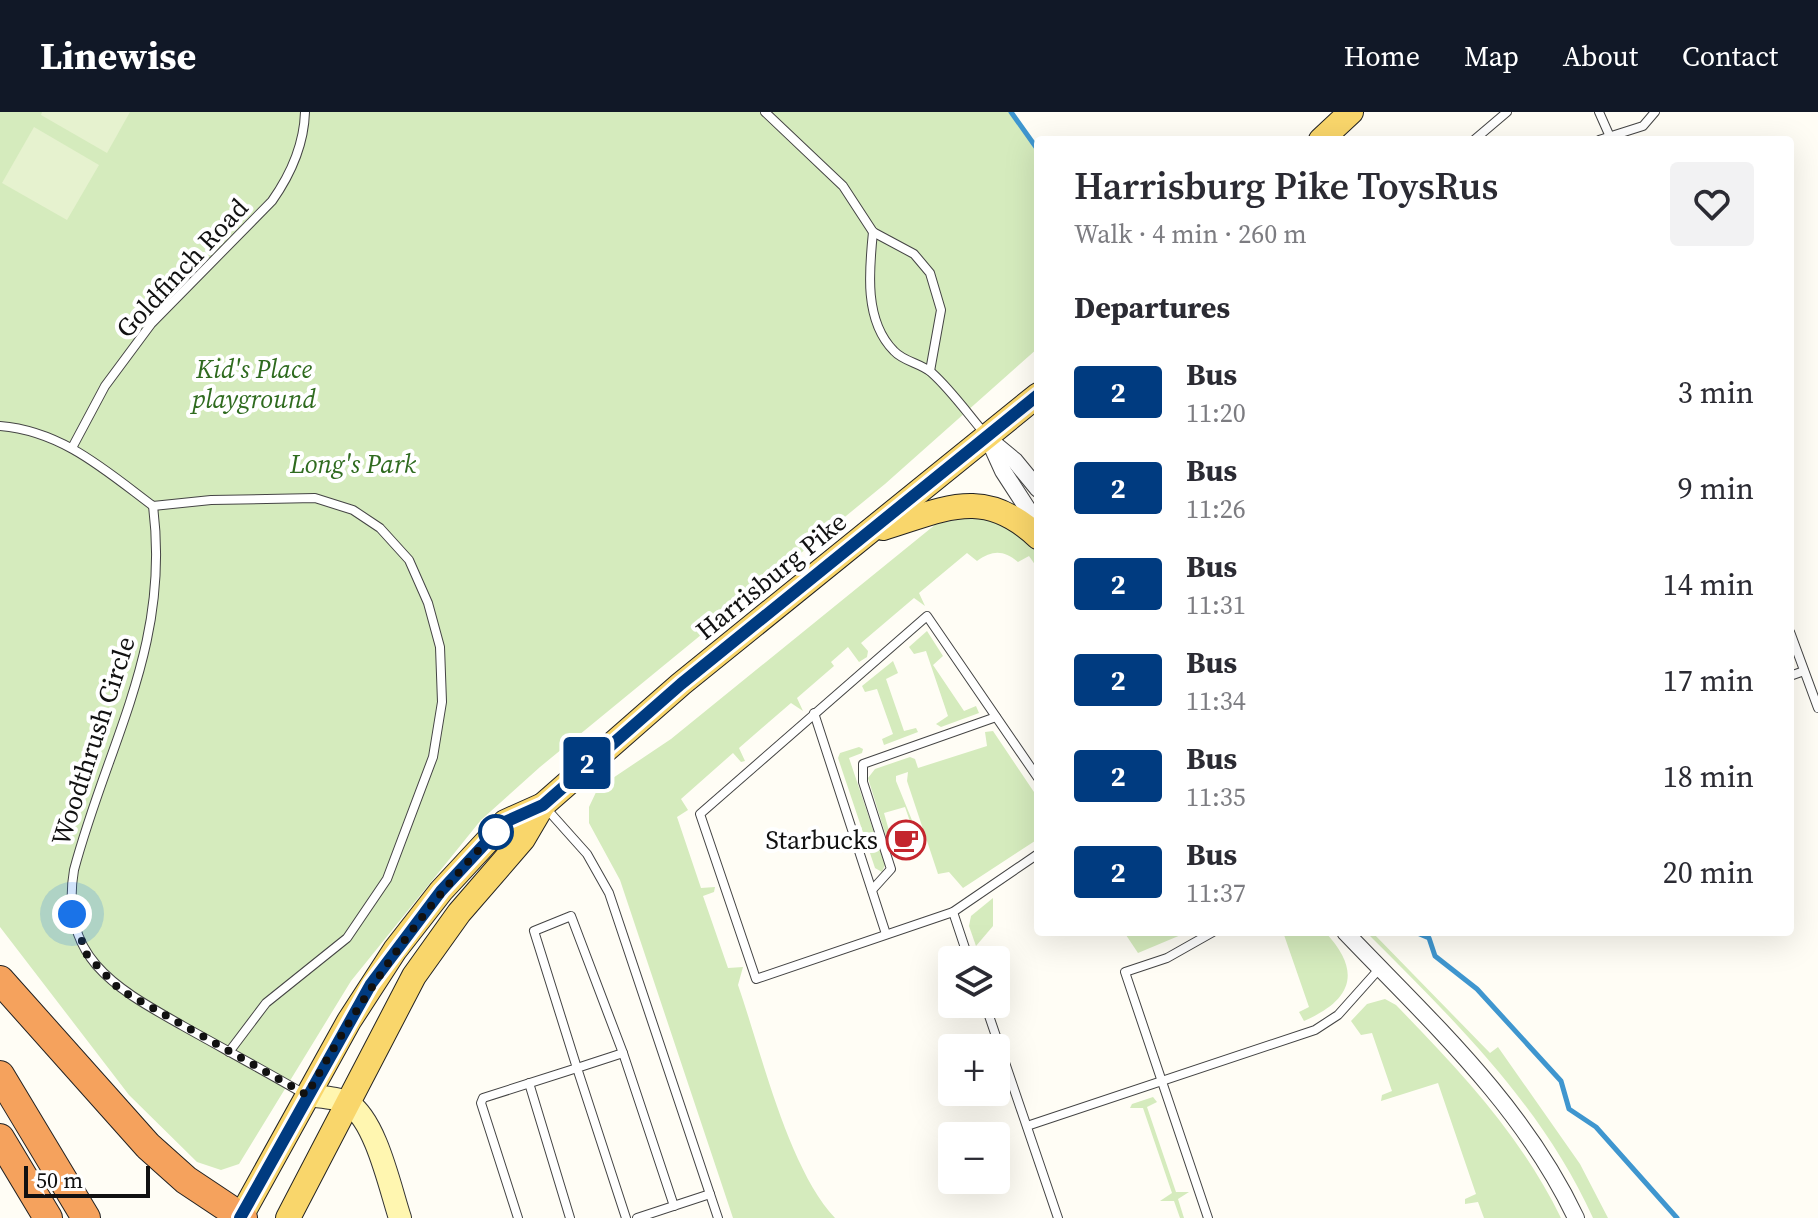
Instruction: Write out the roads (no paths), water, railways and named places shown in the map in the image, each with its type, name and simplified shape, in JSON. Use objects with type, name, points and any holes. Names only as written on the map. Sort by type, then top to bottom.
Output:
[{"type":"highway","points":[[0,980],[148,1146],[186,1180],[241,1217]]},
{"type":"highway","points":[[0,1075],[86,1218]]},
{"type":"highway","points":[[0,1138],[48,1218]]},
{"type":"main road","points":[[1325,136],[1351,112]]},
{"type":"main road","name":"Harrisburg Pike","points":[[288,1218],[347,1102],[385,993],[417,920],[467,861],[505,822],[543,805],[681,684],[1034,398]]},
{"type":"main road","points":[[870,533],[962,505],[977,504],[1005,513],[1034,534]]},
{"type":"main road","name":"Harrisburg Pike","points":[[241,1217],[307,1095],[385,993]]},
{"type":"street","points":[[988,438],[1015,461],[1034,484]]},
{"type":"street","points":[[988,438],[1003,471],[1034,519]]},
{"type":"street","points":[[1349,936],[1491,1084],[1530,1135],[1576,1218]]},
{"type":"street","points":[[307,1095],[347,1102],[359,1115],[377,1148],[400,1218]]},
{"type":"lane","name":"Goldfinch Road","points":[[73,446],[105,386],[151,324],[272,201],[299,152],[305,112]]},
{"type":"lane","points":[[765,112],[843,186],[873,232],[914,254],[935,284],[941,322],[930,371]]},
{"type":"lane","points":[[1479,136],[1507,112]]},
{"type":"lane","points":[[1599,112],[1609,136]]},
{"type":"lane","points":[[1619,136],[1643,126],[1655,112]]},
{"type":"lane","points":[[873,232],[870,286],[882,332],[895,352],[930,371],[988,438]]},
{"type":"lane","points":[[0,426],[18,427],[73,446],[153,506],[211,500],[315,498],[353,510],[380,528],[409,560],[428,603],[440,647],[442,702],[433,757],[383,887],[347,938],[266,1003],[229,1052]]},
{"type":"lane","name":"Woodthrush Circle","points":[[153,506],[156,569],[145,658],[78,854],[71,885],[72,914],[80,942],[107,979],[307,1095]]},
{"type":"lane","points":[[1034,772],[927,616],[700,814],[756,979],[953,912],[1034,857]]},
{"type":"lane","points":[[1794,643],[1818,708]]},
{"type":"lane","points":[[1794,675],[1804,671]]},
{"type":"lane","points":[[814,713],[886,934]]},
{"type":"lane","points":[[872,890],[891,869],[861,773],[865,762],[996,717]]},
{"type":"lane","points":[[543,805],[587,854],[605,885],[718,1218]]},
{"type":"lane","points":[[953,912],[964,946]]},
{"type":"lane","points":[[626,1218],[536,928],[574,917],[674,1206]]},
{"type":"lane","points":[[1206,936],[1167,958],[1125,972],[1208,1218]]},
{"type":"lane","points":[[1027,1126],[1328,1023],[1380,968]]},
{"type":"lane","points":[[990,1018],[1058,1218]]},
{"type":"lane","points":[[518,1218],[481,1103],[483,1098],[623,1053]]},
{"type":"lane","points":[[529,1083],[570,1218]]},
{"type":"lane","points":[[637,1218],[710,1194]]},
{"type":"waterway","points":[[1011,112],[1034,144]]},
{"type":"waterway","points":[[1424,936],[1429,938],[1435,956],[1477,989],[1561,1081],[1569,1109],[1596,1127],[1677,1218]]},
{"type":"place","name":"Starbucks","points":[[906,840]]},
{"type":"park label","name":"Kid's Place playground","points":[[254,384]]},
{"type":"park label","name":"Long's Park","points":[[353,464]]}]
